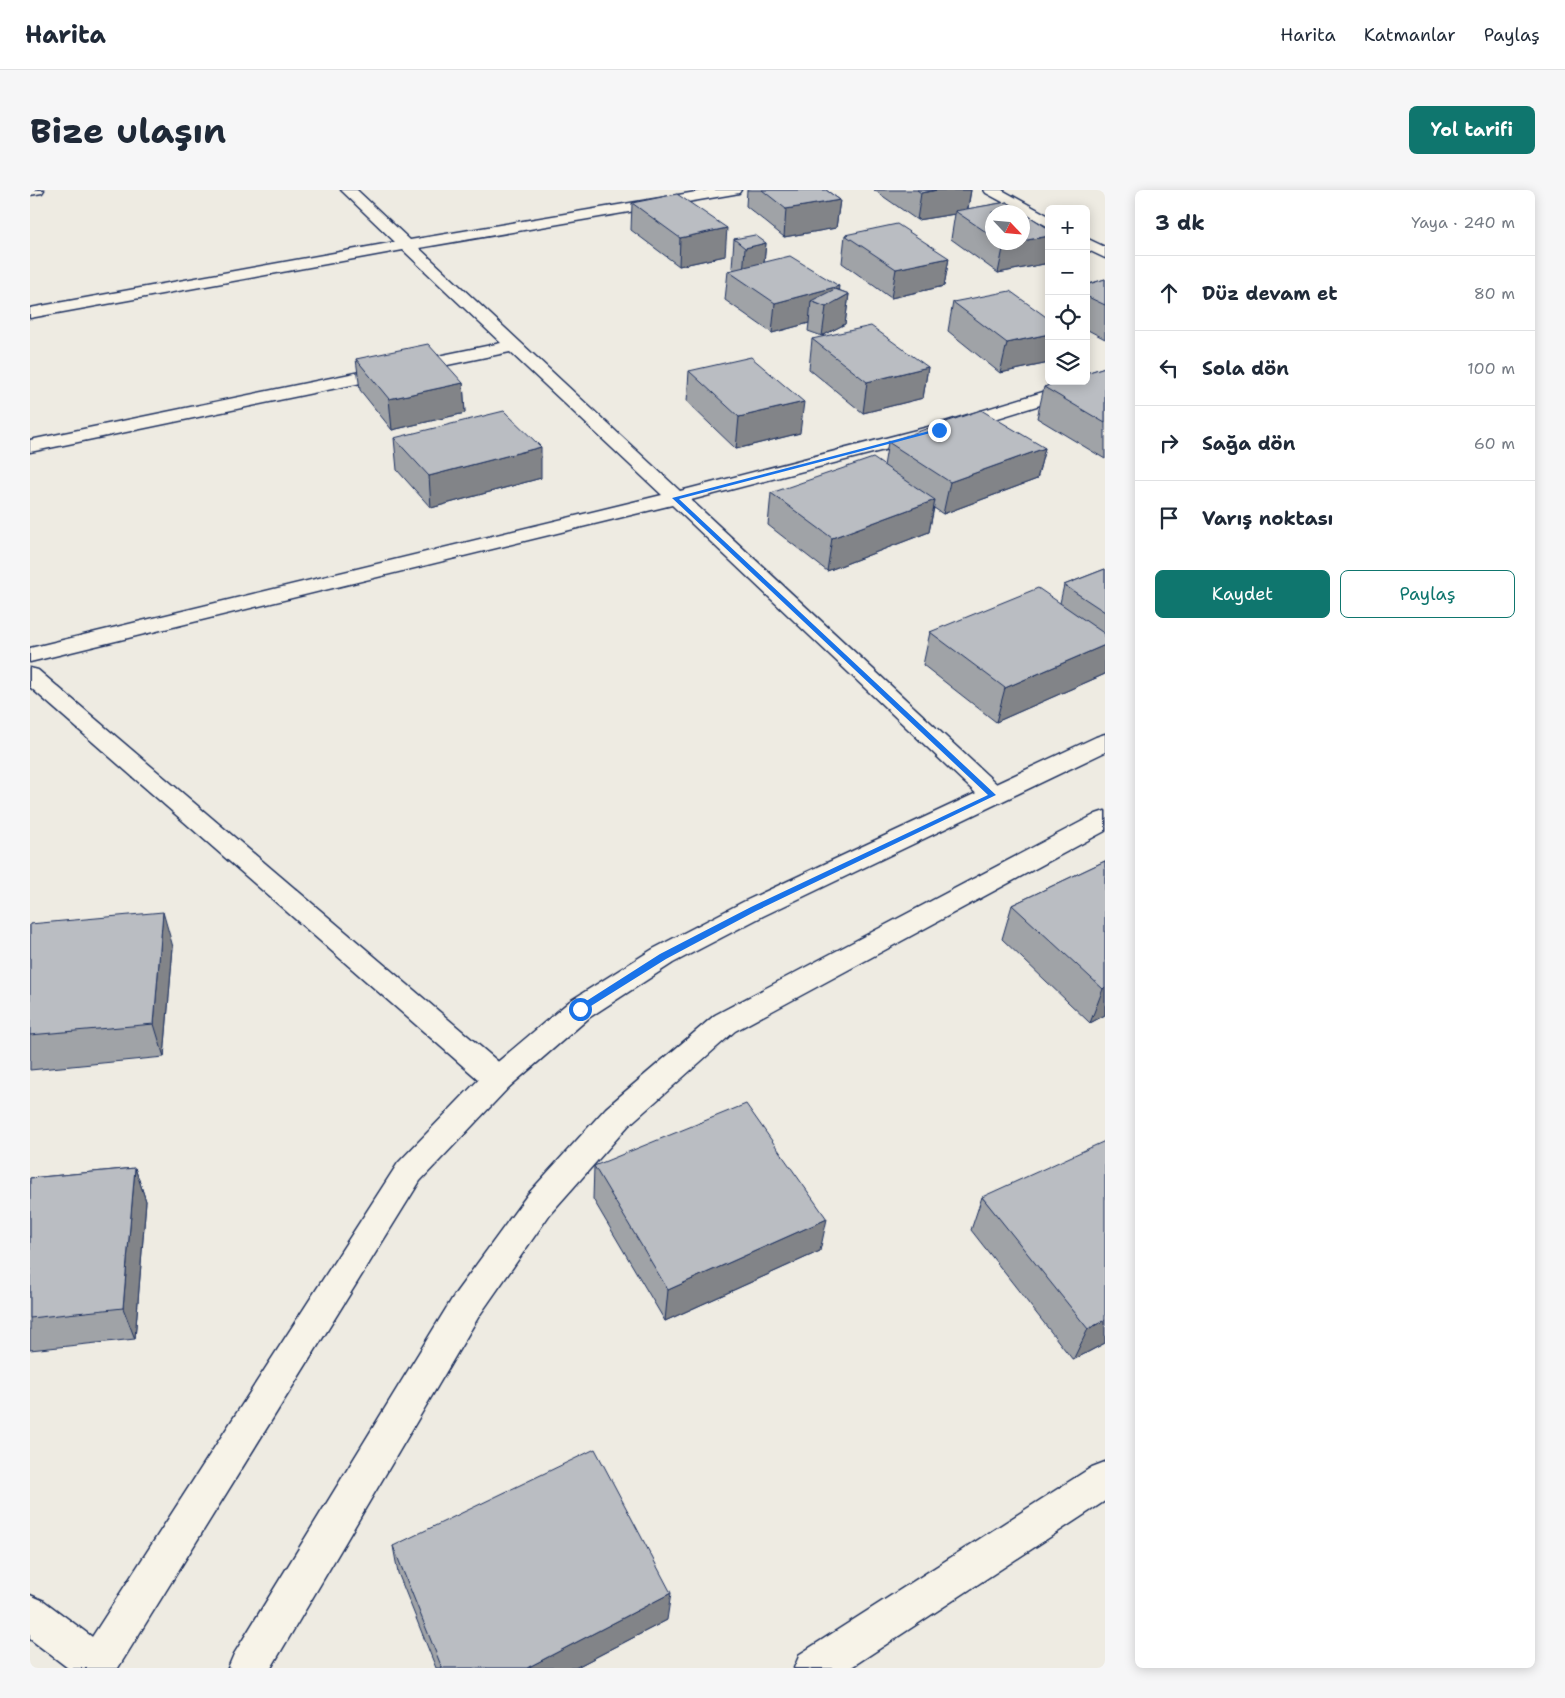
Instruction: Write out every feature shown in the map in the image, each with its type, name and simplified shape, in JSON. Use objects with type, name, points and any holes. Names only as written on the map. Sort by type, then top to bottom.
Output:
[{"type":"street","points":[[30,191],[37,190]]},
{"type":"street","points":[[348,190],[993,795]]},
{"type":"street","points":[[30,313],[406,245],[734,190]]},
{"type":"street","points":[[992,190],[1045,220]]},
{"type":"street","points":[[1090,244],[1105,253]]},
{"type":"street","points":[[30,446],[513,346]]},
{"type":"street","points":[[30,655],[675,498],[939,430],[1105,379]]},
{"type":"street","points":[[30,675],[498,1080]]},
{"type":"street","points":[[30,1615],[96,1666],[408,1172],[498,1080],[580,1009],[663,956],[753,909],[1105,742]]},
{"type":"street","points":[[248,1668],[467,1305],[539,1204],[617,1117],[726,1023],[1105,820]]},
{"type":"street","points":[[814,1668],[1105,1480]]},
{"type":"building","points":[[762,190],[826,190],[840,200],[786,209]]},
{"type":"building","points":[[917,190],[937,190],[921,193]]},
{"type":"building","points":[[677,194],[727,228],[680,238],[632,203]]},
{"type":"building","points":[[1007,202],[1012,205],[990,205]]},
{"type":"building","points":[[985,206],[985,231],[955,211]]},
{"type":"building","points":[[1030,217],[1045,226],[1045,237],[1030,240]]},
{"type":"building","points":[[897,224],[949,258],[896,269],[845,235]]},
{"type":"building","points":[[755,235],[766,243],[745,248],[734,239]]},
{"type":"building","points":[[790,256],[839,286],[775,303],[728,271]]},
{"type":"building","points":[[1105,279],[1105,305],[1090,298],[1090,284]]},
{"type":"building","points":[[835,289],[849,294],[826,307],[811,301]]},
{"type":"building","points":[[1010,291],[1045,316],[1045,335],[1007,343],[953,302]]},
{"type":"building","points":[[871,326],[928,367],[867,382],[812,339]]},
{"type":"building","points":[[428,344],[463,383],[389,399],[356,359]]},
{"type":"building","points":[[751,357],[804,402],[739,417],[689,371]]},
{"type":"building","points":[[1105,367],[1105,423],[1044,387],[1050,385],[1090,385],[1090,372]]},
{"type":"building","points":[[981,410],[1045,448],[950,482],[888,442]]},
{"type":"building","points":[[504,411],[541,447],[429,476],[394,438]]},
{"type":"building","points":[[873,458],[935,500],[832,538],[771,493]]},
{"type":"building","points":[[1105,569],[1105,612],[1064,585]]},
{"type":"building","points":[[1038,588],[1105,634],[1105,645],[1005,688],[930,632]]},
{"type":"building","points":[[1105,861],[1105,987],[1103,989],[1012,905]]},
{"type":"building","points":[[163,912],[154,1024],[30,1035],[30,924]]},
{"type":"building","points":[[746,1104],[827,1219],[668,1290],[594,1166]]},
{"type":"building","points":[[1105,1141],[1105,1320],[1088,1329],[982,1197]]},
{"type":"building","points":[[135,1168],[123,1308],[30,1318],[30,1178]]},
{"type":"building","points":[[595,1449],[671,1593],[527,1668],[442,1668],[393,1546]]},
{"type":"route","points":[[580,1009],[663,956],[753,909],[993,795],[675,498],[939,430]]}]
